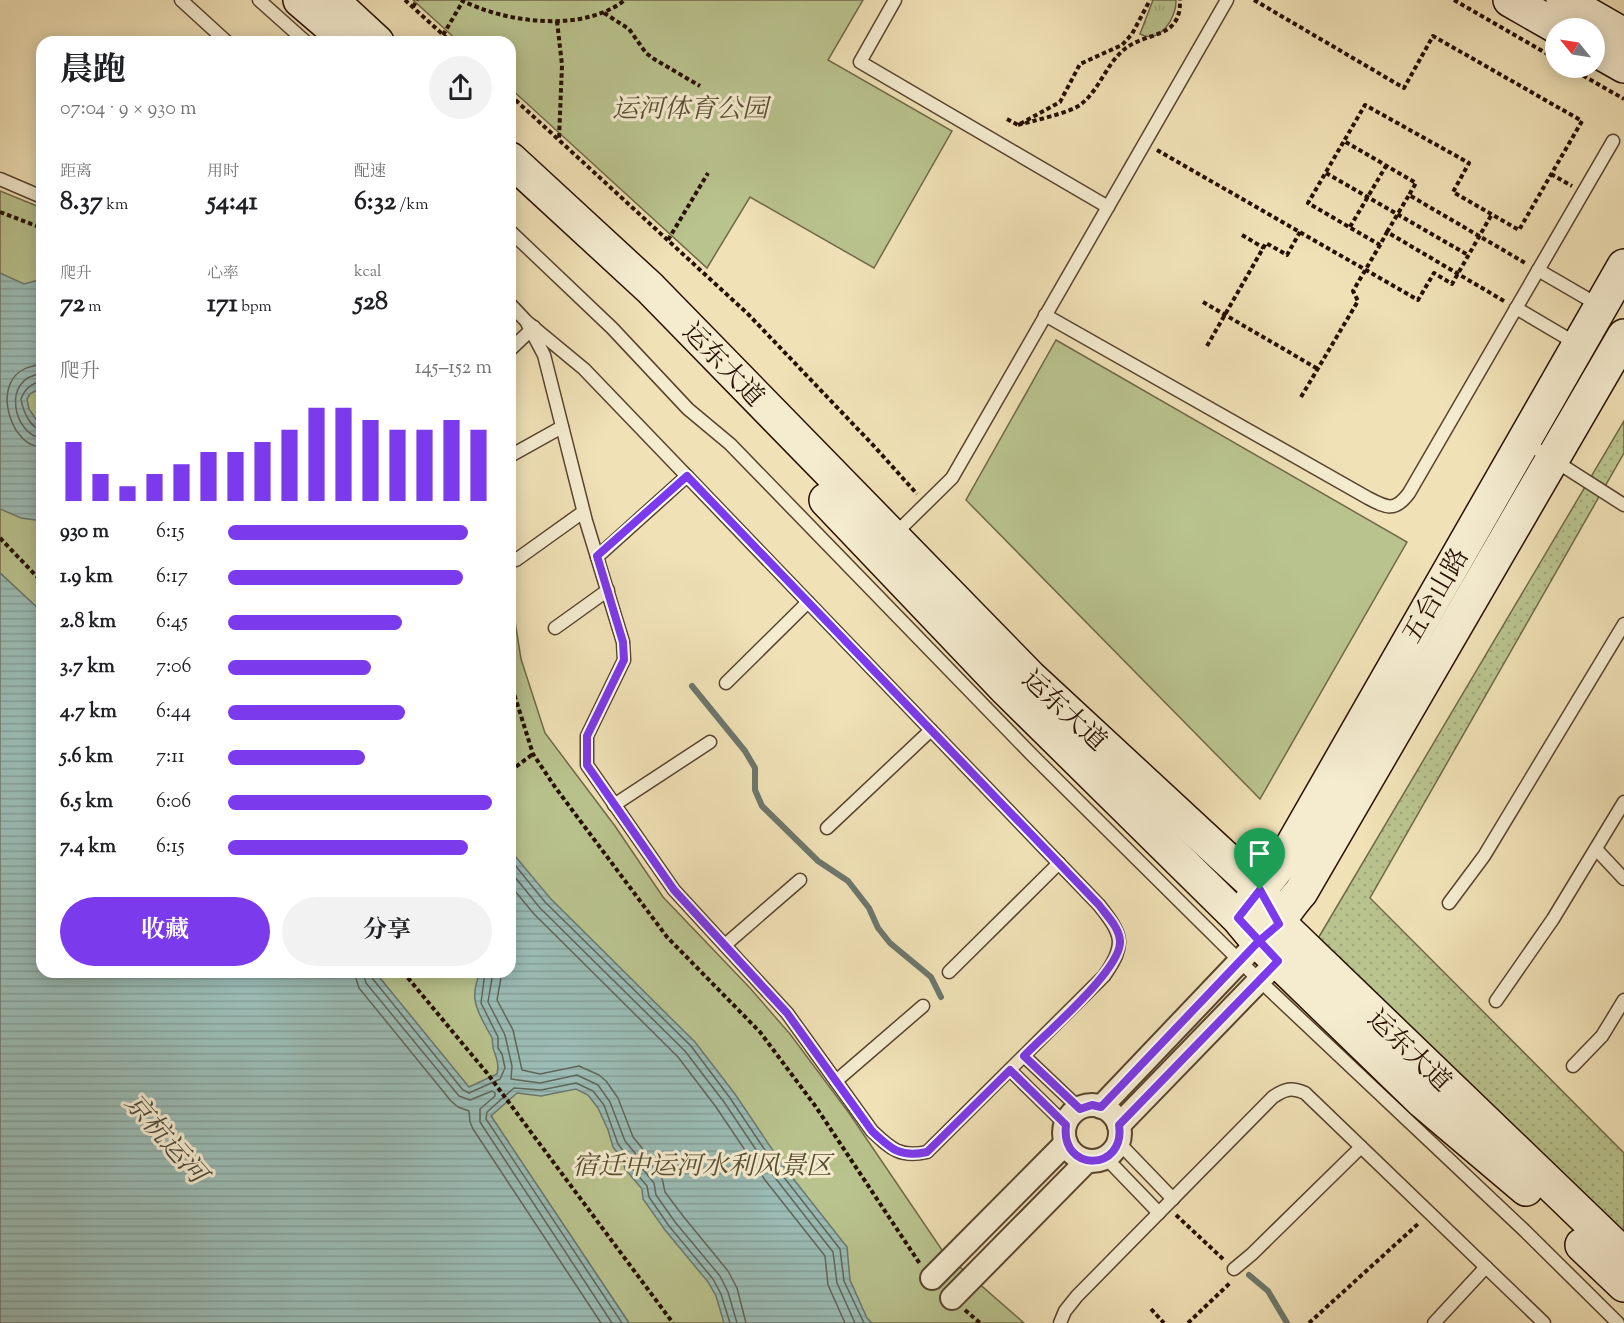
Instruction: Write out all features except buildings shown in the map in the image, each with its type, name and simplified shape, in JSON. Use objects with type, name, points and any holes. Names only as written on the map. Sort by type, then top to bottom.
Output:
[{"type":"main road","points":[[300,0],[342,36]]},
{"type":"main road","points":[[332,0],[371,36]]},
{"type":"main road","points":[[1510,0],[1545,20]]},
{"type":"main road","points":[[1563,0],[1624,36]]},
{"type":"main road","points":[[1605,55],[1624,66]]},
{"type":"main road","name":"运东大道","points":[[516,165],[650,288],[1030,677],[1260,890]]},
{"type":"main road","name":"运东大道","points":[[516,195],[635,304],[1259,948],[1422,1101],[1526,1189],[1624,1285]]},
{"type":"main road","name":"五台山路","points":[[1259,948],[1260,890],[1285,858],[1624,266]]},
{"type":"main road","name":"五台山路","points":[[1259,948],[1301,892],[1624,336]]},
{"type":"main road","name":"运东大道","points":[[1259,948],[1624,1255]]},
{"type":"street","points":[[932,1278],[1078,1121],[1259,948]]},
{"type":"street","points":[[952,1298],[1108,1147],[1259,948]]},
{"type":"street","points":[[1078,1121],[1115,1117],[1108,1147]]},
{"type":"street","points":[[1078,1121],[1071,1151],[1078,1158],[1108,1147]]},
{"type":"lane","points":[[181,0],[220,36]]},
{"type":"lane","points":[[260,0],[299,36]]},
{"type":"lane","points":[[896,0],[860,62],[1108,207]]},
{"type":"lane","points":[[893,536],[952,478],[1227,0]]},
{"type":"lane","points":[[1046,315],[1382,506],[1392,507],[1402,502],[1409,493],[1613,141]]},
{"type":"lane","points":[[0,179],[36,194]]},
{"type":"lane","points":[[516,237],[612,328],[688,409],[730,444],[1033,756],[1259,948],[1526,1231],[1618,1323]]},
{"type":"lane","points":[[1538,270],[1601,306]]},
{"type":"lane","points":[[1516,308],[1579,345]]},
{"type":"lane","points":[[516,311],[530,326],[584,369],[1059,863],[1099,905],[1116,927],[1120,941],[1118,955],[1104,976],[927,1152],[912,1155],[900,1153],[888,1146],[872,1131],[787,1013],[674,890],[587,765],[587,736],[624,660],[623,642],[583,512],[544,355],[530,326]]},
{"type":"lane","points":[[516,343],[530,326]]},
{"type":"lane","points":[[516,453],[562,427]]},
{"type":"lane","points":[[1524,441],[1624,505]]},
{"type":"lane","points":[[597,556],[687,476]]},
{"type":"lane","points":[[516,560],[583,512]]},
{"type":"lane","points":[[555,628],[608,590]]},
{"type":"lane","points":[[726,683],[808,602]]},
{"type":"lane","points":[[1449,903],[1484,856],[1624,624]]},
{"type":"lane","points":[[827,828],[931,730]]},
{"type":"lane","points":[[614,805],[710,742]]},
{"type":"lane","points":[[1496,1001],[1553,919],[1624,802]]},
{"type":"lane","points":[[1596,849],[1624,879]]},
{"type":"lane","points":[[949,972],[1059,863]]},
{"type":"lane","points":[[725,945],[800,880]]},
{"type":"lane","points":[[1573,1066],[1602,1036],[1624,999]]},
{"type":"lane","points":[[837,1081],[923,1006]]},
{"type":"lane","points":[[1024,1056],[1078,1121]]},
{"type":"lane","points":[[1010,1070],[1078,1121]]},
{"type":"lane","points":[[1060,1323],[1065,1311],[1077,1296],[1273,1097],[1285,1089],[1294,1088],[1305,1093],[1544,1323]]},
{"type":"lane","points":[[1108,1147],[1166,1206]]},
{"type":"lane","points":[[1108,1147],[1166,1206]]},
{"type":"lane","points":[[1234,1269],[1361,1147]]},
{"type":"lane","points":[[1434,1323],[1486,1267]]},
{"type":"path","points":[[405,0],[443,35],[462,1],[495,13],[527,20],[557,21],[603,12],[625,0]]},
{"type":"path","points":[[413,7],[417,0]]},
{"type":"path","points":[[1018,125],[1060,102],[1080,64],[1122,45],[1132,34],[1150,0]]},
{"type":"path","points":[[1007,119],[1018,125],[1078,107],[1096,89],[1116,57],[1128,47],[1169,29],[1176,21],[1180,0]]},
{"type":"path","points":[[1254,0],[1404,88],[1433,36],[1582,122],[1520,230],[1453,192],[1469,163],[1365,105],[1308,202],[1380,244]]},
{"type":"path","points":[[1454,0],[1545,53]]},
{"type":"path","points":[[603,12],[629,29],[646,53],[700,86]]},
{"type":"path","points":[[557,21],[562,64],[559,140]]},
{"type":"path","points":[[1122,45],[1128,47]]},
{"type":"path","points":[[1587,78],[1624,99]]},
{"type":"path","points":[[516,101],[755,322],[926,504]]},
{"type":"path","points":[[1301,397],[1358,301],[1353,291],[1416,183],[1344,141]]},
{"type":"path","points":[[1144,143],[1418,300],[1434,273],[1452,284],[1492,214]]},
{"type":"path","points":[[1350,227],[1386,166]]},
{"type":"path","points":[[668,240],[708,173]]},
{"type":"path","points":[[1326,173],[1468,255]]},
{"type":"path","points":[[1551,174],[1583,193]]},
{"type":"path","points":[[1409,195],[1538,270]]},
{"type":"path","points":[[0,212],[36,226]]},
{"type":"path","points":[[1207,346],[1266,243],[1287,255],[1300,232]]},
{"type":"path","points":[[1387,232],[1516,308]]},
{"type":"path","points":[[1242,235],[1264,248]]},
{"type":"path","points":[[1203,302],[1318,369]]},
{"type":"path","points":[[0,538],[36,576]]},
{"type":"path","points":[[516,700],[533,754],[587,831],[667,937],[760,1032],[816,1107],[914,1257],[932,1278]]},
{"type":"path","points":[[516,767],[533,754]]},
{"type":"path","points":[[408,978],[487,1073],[673,1323]]},
{"type":"path","points":[[1166,1206],[1234,1269],[1231,1283],[1188,1323]]},
{"type":"path","points":[[1309,1323],[1430,1213]]},
{"type":"path","points":[[952,1298],[980,1323]]},
{"type":"path","points":[[1151,1309],[1164,1323]]},
{"type":"green space","name":"运河体育公园","points":[[413,0],[863,0],[828,60],[952,131],[874,268],[750,197],[707,268],[516,93],[516,36],[452,36]]},
{"type":"green space","points":[[1153,0],[1176,0],[1176,7],[1166,28],[1154,36],[1147,36],[1140,34]]},
{"type":"green space","points":[[0,191],[36,206],[36,606],[0,573]]},
{"type":"green space","points":[[1056,340],[1407,542],[1260,799],[966,500]]},
{"type":"green space","points":[[1624,421],[1624,453],[1370,898],[1624,1153],[1624,1261],[1310,952]]},
{"type":"green space","name":"宿迁中运河水利风景区","points":[[516,627],[521,659],[545,733],[615,826],[663,897],[750,988],[790,1034],[849,1113],[944,1253],[1024,1323],[629,1323],[491,1116],[380,978],[516,978]]},
{"type":"water","points":[[0,273],[24,284],[36,281],[36,390],[27,399],[29,409],[36,419],[36,520],[21,518],[0,509]]},
{"type":"water","name":"京杭运河","points":[[0,573],[36,606],[36,978],[380,978],[469,1087],[497,1074],[498,1071],[492,1038],[478,1012],[475,987],[478,978],[516,978],[516,857],[550,898],[695,1042],[735,1094],[784,1167],[847,1247],[850,1280],[867,1318],[872,1323],[724,1323],[716,1296],[708,1282],[665,1230],[643,1199],[642,1189],[625,1169],[623,1160],[613,1147],[598,1108],[588,1095],[576,1089],[541,1096],[517,1093],[491,1116],[629,1323],[0,1323]]},
{"type":"waterway","points":[[692,686],[745,751],[755,768],[755,790],[762,806],[818,861],[848,881],[869,908],[878,928],[890,943],[931,977],[941,997]]},
{"type":"waterway","points":[[1249,1275],[1268,1291],[1287,1323]]},
{"type":"route","points":[[1260,890],[1238,918],[1258,942],[1278,961],[1119,1125],[1119,1143],[1106,1158],[1087,1161],[1078,1158],[1066,1143],[1066,1125],[1010,1070],[927,1152],[912,1155],[900,1153],[888,1146],[872,1131],[787,1013],[674,890],[587,765],[587,736],[624,660],[623,642],[597,556],[687,476],[1099,905],[1116,927],[1120,941],[1118,955],[1104,976],[1024,1056],[1080,1109],[1092,1105],[1101,1107],[1258,942],[1279,924],[1260,890]]}]
